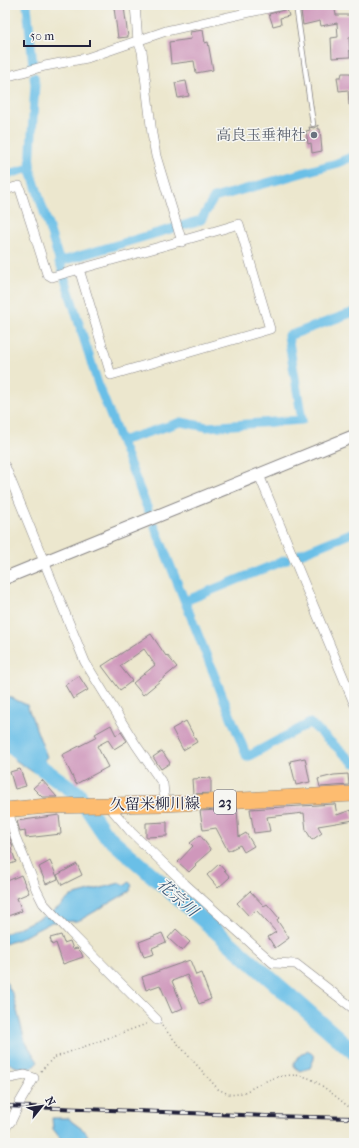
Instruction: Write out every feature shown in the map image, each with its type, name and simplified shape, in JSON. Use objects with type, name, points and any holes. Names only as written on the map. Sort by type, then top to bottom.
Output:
[{"type":"main road","name":"久留米柳川線","points":[[7,810],[47,806],[165,804],[354,794]]},
{"type":"street","points":[[135,5],[138,41],[142,51],[156,156],[182,242]]},
{"type":"street","points":[[5,77],[45,66],[87,58],[166,31],[282,5]]},
{"type":"street","points":[[5,190],[19,186],[46,274],[52,278],[78,270],[182,242],[239,224],[270,329],[111,375],[78,270]]},
{"type":"street","points":[[5,578],[354,436]]},
{"type":"street","points":[[5,466],[85,662],[136,745],[163,784],[165,804]]},
{"type":"street","points":[[259,475],[296,560],[354,703]]},
{"type":"street","points":[[102,805],[185,884],[273,963],[296,964],[354,1009]]},
{"type":"street","points":[[7,810],[15,836],[43,903],[157,1020]]},
{"type":"street","points":[[5,1079],[26,1075],[34,1078],[11,1121],[5,1128]]},
{"type":"lane","points":[[296,5],[313,124]]},
{"type":"path","points":[[34,1078],[53,1058],[157,1020],[218,1089],[235,1095],[243,1093],[274,1078],[296,1076],[307,1078],[318,1084],[354,1111]]},
{"type":"water","points":[[5,695],[27,705],[47,757],[33,772],[15,760],[10,751],[5,748]]},
{"type":"water","points":[[129,882],[132,885],[130,891],[82,919],[77,921],[51,922],[19,939],[5,944],[5,934],[46,915],[48,918],[53,916],[52,912],[71,896],[120,883],[126,885]]},
{"type":"water","points":[[5,980],[13,995],[25,1041],[38,1062],[32,1068],[20,1068],[14,1066],[5,1059]]},
{"type":"water","points":[[308,1050],[314,1056],[314,1059],[310,1068],[300,1071],[294,1066],[294,1063],[299,1056]]},
{"type":"water","points":[[52,1118],[69,1118],[86,1132],[91,1143],[64,1143],[53,1129]]},
{"type":"building","points":[[317,5],[334,5],[336,15],[352,15],[354,36],[349,37],[350,57],[332,58],[331,38],[338,37],[337,23],[321,26],[320,21],[303,25],[301,11],[318,7]]},
{"type":"building","points":[[124,7],[128,37],[118,38],[114,8]]},
{"type":"building","points":[[287,9],[289,16],[280,18],[281,24],[273,26],[269,14]]},
{"type":"building","points":[[203,30],[205,43],[208,42],[213,70],[196,73],[194,61],[171,64],[169,42],[191,39],[190,32]]},
{"type":"building","points":[[342,73],[350,73],[352,77],[354,77],[354,105],[349,105],[348,90],[339,91],[337,77],[341,77]]},
{"type":"building","points":[[186,81],[189,96],[178,98],[175,83]]},
{"type":"building","name":"高良玉垂神社","points":[[318,125],[318,129],[320,129],[322,151],[312,153],[311,143],[308,144],[306,131],[310,130],[309,127],[314,128]]},
{"type":"building","points":[[151,634],[166,656],[167,655],[177,667],[143,695],[133,683],[155,665],[144,649],[120,666],[132,681],[120,690],[102,666]]},
{"type":"building","points":[[79,676],[88,690],[73,699],[65,685]]},
{"type":"building","points":[[186,721],[197,742],[183,750],[172,729]]},
{"type":"building","points":[[111,725],[116,735],[121,732],[127,741],[114,749],[108,740],[97,746],[108,767],[76,784],[62,755],[97,737],[95,734]]},
{"type":"building","points":[[162,751],[170,763],[161,769],[153,757]]},
{"type":"building","points":[[305,758],[310,782],[296,785],[290,761]]},
{"type":"building","points":[[20,769],[26,786],[15,789],[10,772]]},
{"type":"building","points":[[348,774],[349,785],[320,787],[318,779],[334,775]]},
{"type":"building","points":[[211,778],[211,793],[193,794],[192,779]]},
{"type":"building","points":[[42,780],[57,797],[42,797],[33,788]]},
{"type":"building","points":[[335,804],[337,815],[351,810],[354,820],[318,826],[322,833],[312,840],[306,830],[304,813],[267,817],[270,831],[254,833],[250,809]]},
{"type":"building","points":[[237,809],[239,837],[246,833],[254,846],[244,852],[240,845],[228,851],[216,828],[203,830],[200,811]]},
{"type":"building","points":[[59,815],[61,834],[26,838],[25,831],[20,832],[17,821]]},
{"type":"building","points":[[167,822],[167,836],[146,837],[146,823]]},
{"type":"building","points":[[5,824],[13,847],[11,848],[16,862],[5,866]]},
{"type":"building","points":[[200,835],[211,850],[195,864],[196,865],[189,872],[178,862],[193,846],[190,843]]},
{"type":"building","points":[[50,861],[58,879],[46,884],[39,867]]},
{"type":"building","points":[[77,864],[82,875],[62,885],[57,875]]},
{"type":"building","points":[[219,864],[230,877],[218,888],[207,875]]},
{"type":"building","points":[[21,875],[29,893],[17,898],[22,911],[5,917],[5,882]]},
{"type":"building","points":[[250,891],[264,906],[267,904],[279,918],[277,920],[289,938],[275,948],[268,937],[276,932],[256,910],[249,916],[237,903]]},
{"type":"building","points":[[176,929],[190,942],[182,951],[168,938]]},
{"type":"building","points":[[162,933],[166,942],[152,948],[154,954],[144,957],[139,942]]},
{"type":"building","points":[[61,935],[64,943],[70,941],[73,949],[77,948],[83,957],[63,964],[56,943],[52,945],[50,938]]},
{"type":"building","points":[[190,960],[196,975],[201,973],[211,999],[199,1004],[187,975],[172,981],[183,1008],[172,1013],[160,985],[146,990],[142,977]]},
{"type":"waterway","points":[[27,5],[33,65]]},
{"type":"waterway","points":[[30,168],[35,84],[34,77]]},
{"type":"waterway","points":[[59,262],[201,220],[214,198],[337,163],[354,156]]},
{"type":"waterway","points":[[5,175],[30,168],[63,272]]},
{"type":"waterway","points":[[65,279],[98,384],[148,510]]},
{"type":"waterway","points":[[121,441],[181,422],[207,427],[302,420],[288,336],[354,312]]},
{"type":"waterway","points":[[155,527],[247,757],[310,723],[354,763]]},
{"type":"waterway","points":[[300,554],[354,532]]},
{"type":"waterway","points":[[185,601],[286,560]]},
{"type":"waterway","name":"花宗川","points":[[5,742],[77,793],[104,833],[354,1052]]},
{"type":"railway","points":[[5,1106],[354,1118]]},
{"type":"place","name":"高良玉垂神社","points":[[314,135]]}]
